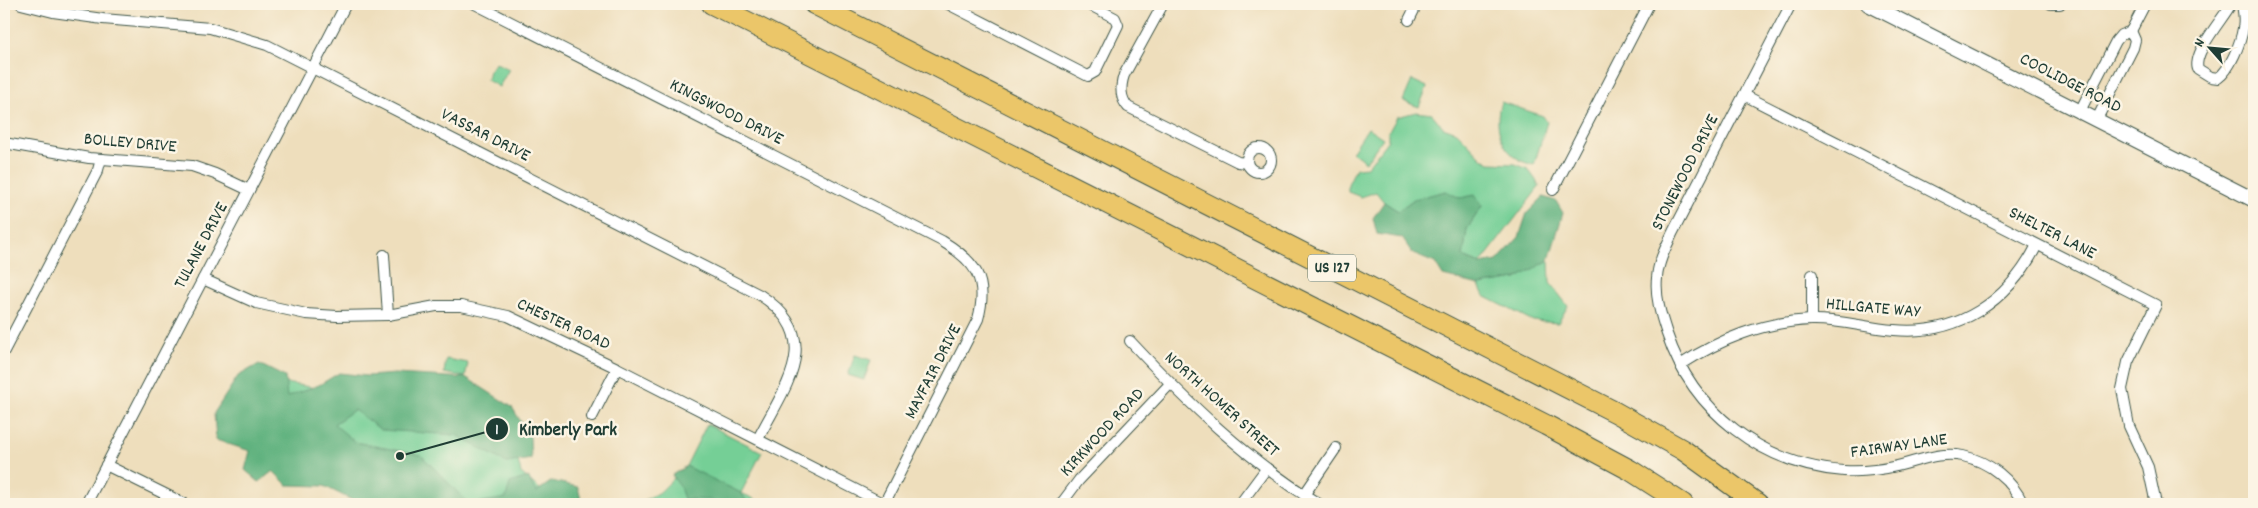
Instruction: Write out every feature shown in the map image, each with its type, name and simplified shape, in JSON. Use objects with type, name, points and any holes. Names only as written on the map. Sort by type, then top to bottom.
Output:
[{"type":"highway","name":"US 127","points":[[712,4],[1546,425],[1630,470],[1683,504]]},
{"type":"highway","name":"US 127","points":[[814,4],[1615,412],[1683,450],[1758,504]]},
{"type":"street","name":"VASSAR DRIVE","points":[[21,4],[53,12],[103,20],[210,28],[267,45],[314,67],[772,302],[783,313],[793,329],[797,356],[793,370],[758,440]]},
{"type":"street","name":"TULANE DRIVE","points":[[86,504],[346,4]]},
{"type":"street","name":"KINGSWOOD DRIVE","points":[[475,4],[961,253]]},
{"type":"street","points":[[948,4],[1085,75],[1095,72],[1118,25],[1115,18],[1088,4]]},
{"type":"street","points":[[1163,4],[1124,75],[1121,87],[1124,102],[1128,107],[1238,162],[1247,163]]},
{"type":"street","points":[[1409,20],[1417,4]]},
{"type":"street","points":[[1553,190],[1649,4]]},
{"type":"street","name":"STONEWOOD DRIVE","points":[[1680,365],[1669,341],[1660,310],[1656,287],[1660,264],[1791,4]]},
{"type":"street","name":"COOLIDGE ROAD","points":[[1868,4],[2254,200]]},
{"type":"street","points":[[2051,4],[2060,4]]},
{"type":"street","points":[[2080,111],[2116,41],[2121,35],[2131,31],[2145,4]]},
{"type":"street","points":[[2231,4],[2202,50],[2197,62],[2198,69],[2211,77],[2218,78],[2224,71],[2239,41],[2243,28],[2242,4]]},
{"type":"street","points":[[2097,119],[2132,48],[2135,40],[2131,31]]},
{"type":"street","name":"SHELTER LANE","points":[[1744,95],[2156,305],[2128,362],[2122,389],[2127,420],[2148,467],[2156,504]]},
{"type":"street","name":"BOLLEY DRIVE","points":[[4,143],[101,159],[192,166],[215,174],[249,190]]},
{"type":"street","points":[[4,351],[98,170],[101,159]]},
{"type":"street","name":"HILLGATE WAY","points":[[1680,365],[1714,345],[1744,332],[1776,323],[1812,320],[1908,331],[1946,326],[1974,314],[2003,294],[2024,268],[2037,245]]},
{"type":"street","name":"MAYFAIR DRIVE","points":[[884,504],[978,319],[983,302],[980,276],[961,253]]},
{"type":"street","points":[[384,255],[388,315]]},
{"type":"street","points":[[1812,275],[1812,320]]},
{"type":"street","name":"CHESTER ROAD","points":[[203,279],[256,303],[306,314],[337,316],[388,315],[436,306],[461,306],[486,310],[532,326],[884,504]]},
{"type":"street","name":"NORTH HOMER STREET","points":[[1130,341],[1170,384],[1216,427],[1266,469],[1319,504]]},
{"type":"street","name":"FAIRWAY LANE","points":[[1680,365],[1693,387],[1720,417],[1747,439],[1772,453],[1808,465],[1846,471],[1896,466],[1944,455],[1965,456],[1987,465],[2003,476],[2023,504]]},
{"type":"street","points":[[592,418],[617,368]]},
{"type":"street","name":"KIRKWOOD ROAD","points":[[1060,504],[1092,465],[1170,384]]},
{"type":"street","points":[[1304,495],[1336,448]]},
{"type":"street","points":[[106,465],[185,504]]},
{"type":"street","points":[[1240,504],[1266,469]]},
{"type":"green space","points":[[496,63],[509,69],[499,87],[487,80],[489,70]]},
{"type":"green space","points":[[1412,80],[1427,87],[1419,107],[1403,101]]},
{"type":"green space","points":[[1501,102],[1543,116],[1547,122],[1534,165],[1523,162],[1515,156],[1502,141],[1498,122]]},
{"type":"green space","points":[[1416,112],[1432,114],[1443,127],[1457,132],[1483,159],[1490,163],[1515,164],[1528,169],[1540,186],[1480,264],[1463,257],[1467,229],[1482,206],[1460,198],[1414,199],[1398,211],[1384,202],[1376,192],[1361,197],[1348,192],[1348,184],[1356,168],[1367,167],[1388,140],[1388,133],[1397,117]]},
{"type":"green space","points":[[1368,128],[1383,138],[1366,162],[1352,152]]},
{"type":"green space","points":[[1446,191],[1460,198],[1475,195],[1482,206],[1467,229],[1463,257],[1480,264],[1497,261],[1519,237],[1527,213],[1543,197],[1556,201],[1563,213],[1549,260],[1516,279],[1479,285],[1443,276],[1435,263],[1413,254],[1402,238],[1377,234],[1373,218],[1384,202],[1398,211],[1414,199]]},
{"type":"green space","points":[[1549,260],[1550,283],[1568,306],[1558,323],[1533,321],[1484,296],[1479,285],[1516,279]]},
{"type":"green space","points":[[855,355],[871,360],[864,380],[848,375]]},
{"type":"green space","points":[[446,359],[468,363],[465,377],[444,373]]},
{"type":"green space","points":[[259,364],[285,377],[287,397],[319,385],[339,373],[367,376],[395,374],[467,378],[512,407],[530,437],[531,459],[507,463],[456,435],[381,430],[354,410],[334,424],[355,442],[421,455],[469,504],[360,504],[324,486],[287,485],[273,471],[259,482],[245,470],[250,451],[216,440],[214,413],[238,376]]},
{"type":"green space","points":[[244,377],[337,391],[513,440],[521,473],[548,496],[587,504],[375,504]]},
{"type":"green space","points":[[707,424],[762,452],[741,493],[761,502],[760,504],[638,504],[661,491],[686,466]]},
{"type":"green space","points":[[686,466],[741,493],[749,504],[717,504],[711,500],[684,499],[680,487],[672,475]]},
{"type":"green space","points":[[528,477],[536,492],[552,481],[578,487],[582,504],[471,504],[506,498],[510,483]]},
{"type":"place","name":"Kimberly Park","points":[[400,456]]}]
